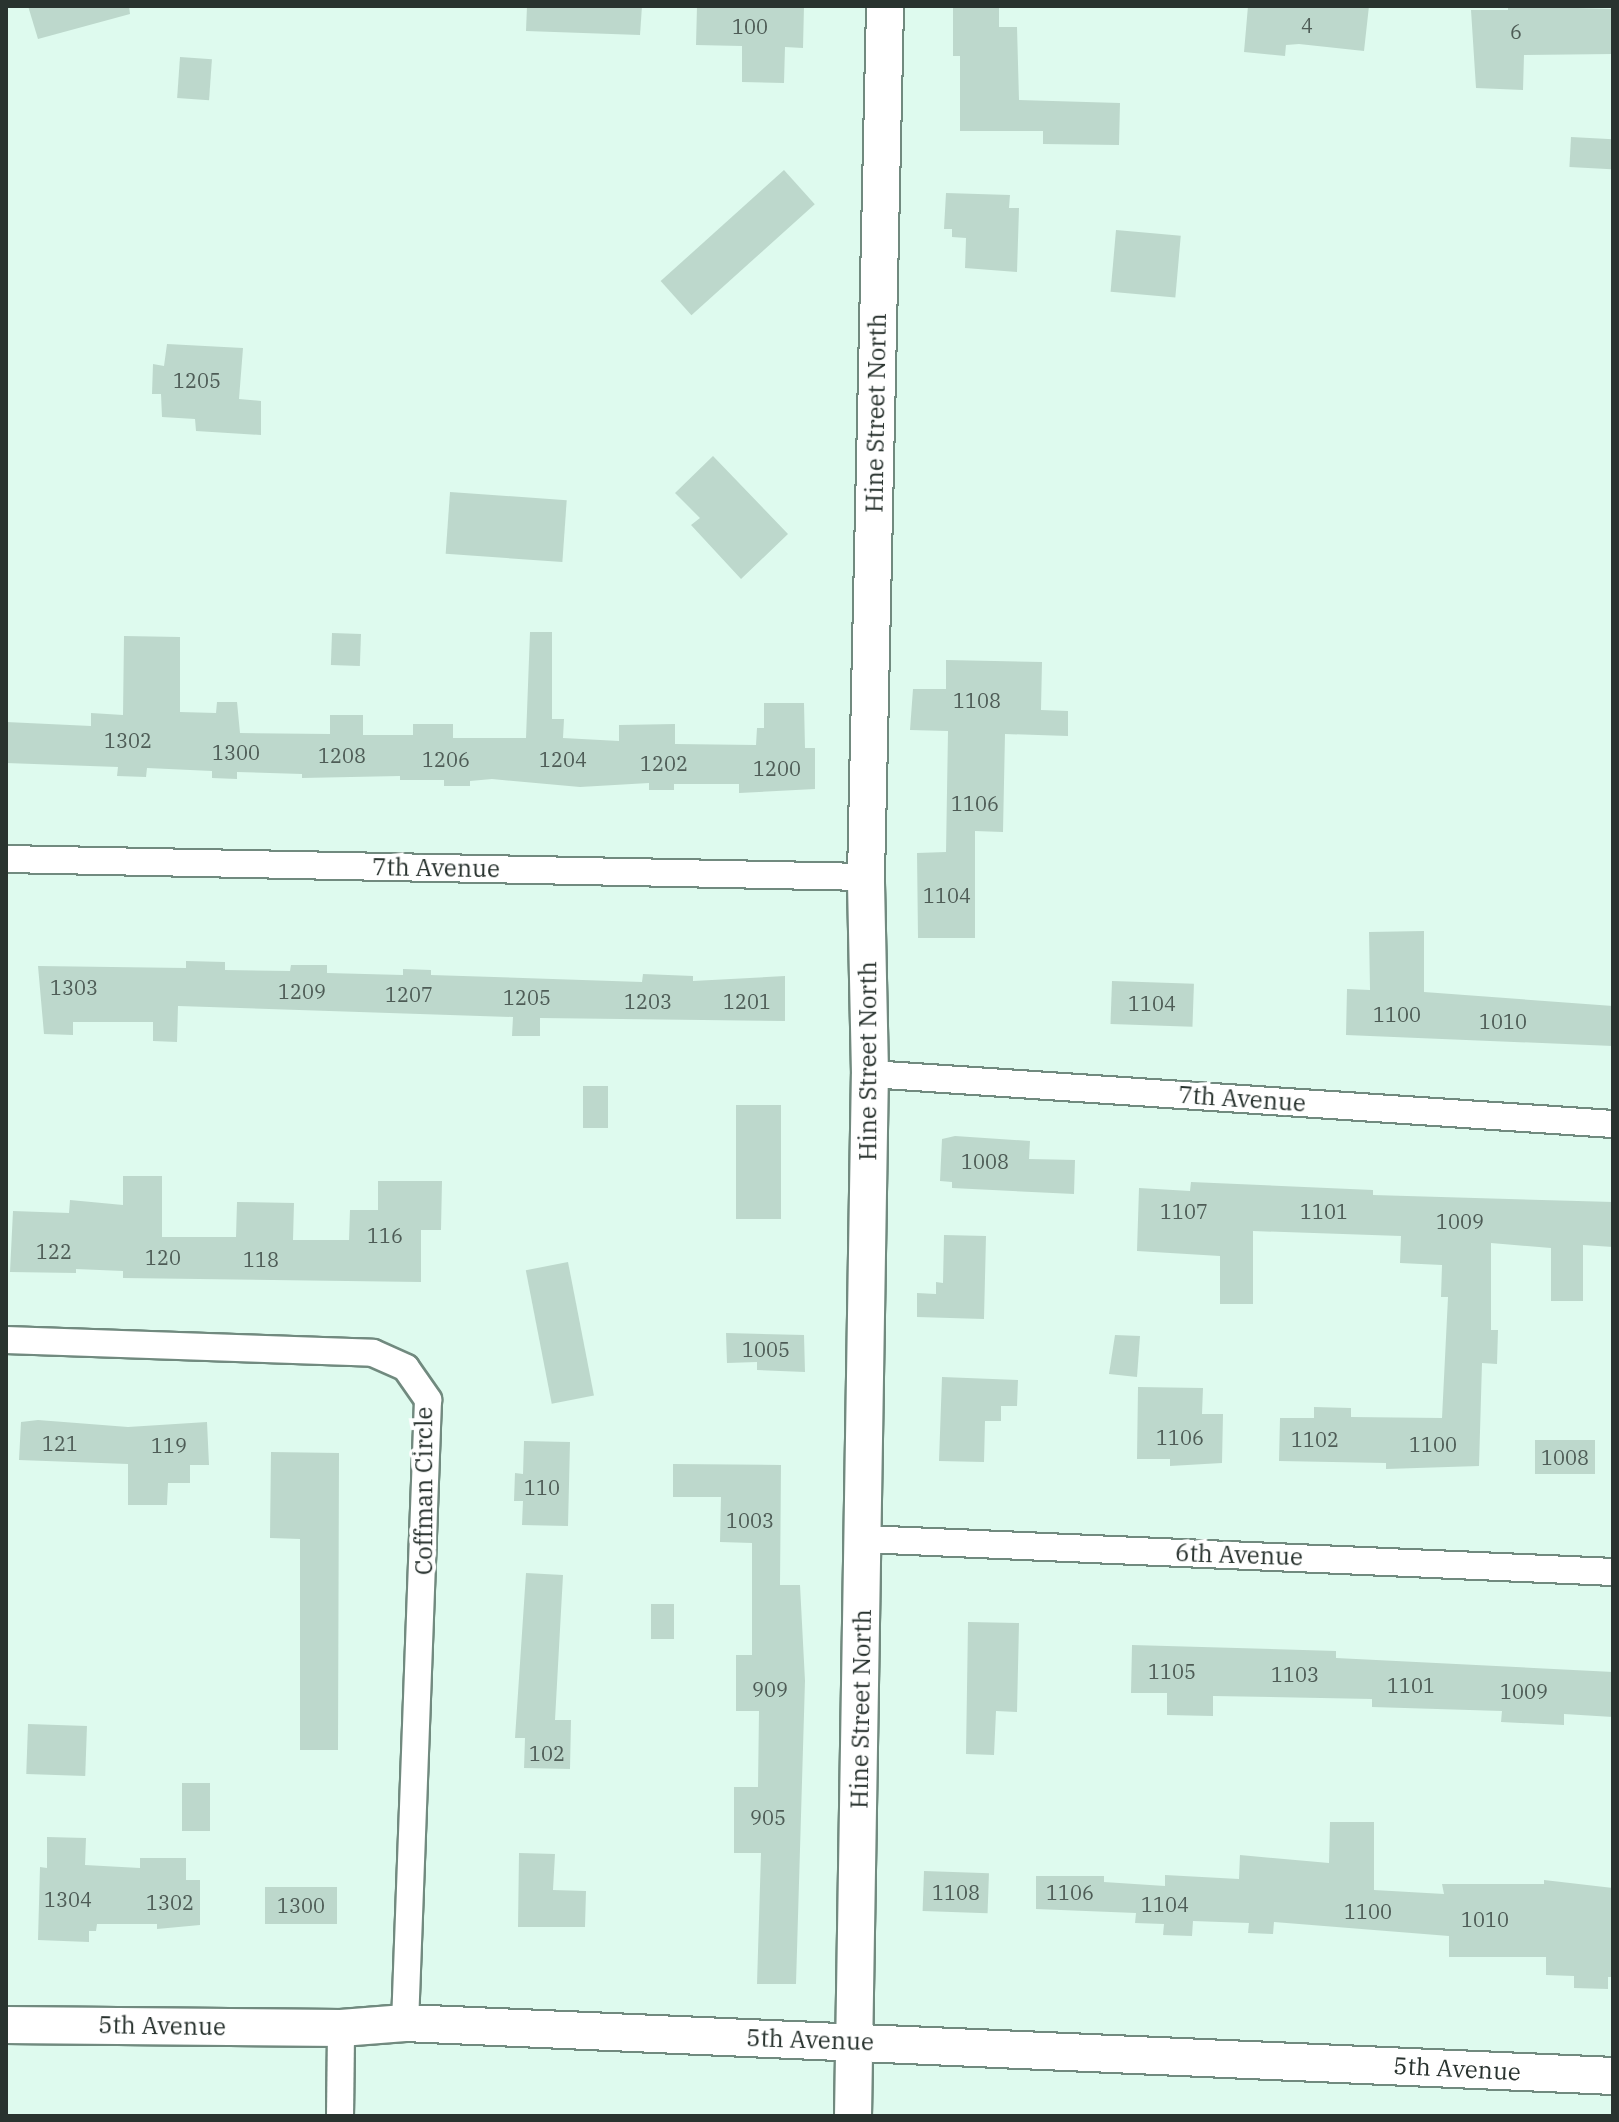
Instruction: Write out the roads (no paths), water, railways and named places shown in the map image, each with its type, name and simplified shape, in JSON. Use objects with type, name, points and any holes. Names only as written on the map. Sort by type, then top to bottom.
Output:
[{"type":"street","name":"Hine Street North","points":[[853,2116],[870,1074],[866,877],[885,6]]},
{"type":"street","name":"7th Avenue","points":[[6,859],[866,877]]},
{"type":"street","name":"7th Avenue","points":[[870,1074],[1613,1124]]},
{"type":"street","name":"Coffman Circle","points":[[6,1340],[373,1353],[406,1368],[428,1400],[405,2023]]},
{"type":"street","name":"6th Avenue","points":[[864,1539],[1613,1572]]},
{"type":"street","name":"5th Avenue","points":[[6,2025],[341,2028],[405,2023],[1613,2076]]},
{"type":"street","points":[[340,2116],[341,2028]]}]
